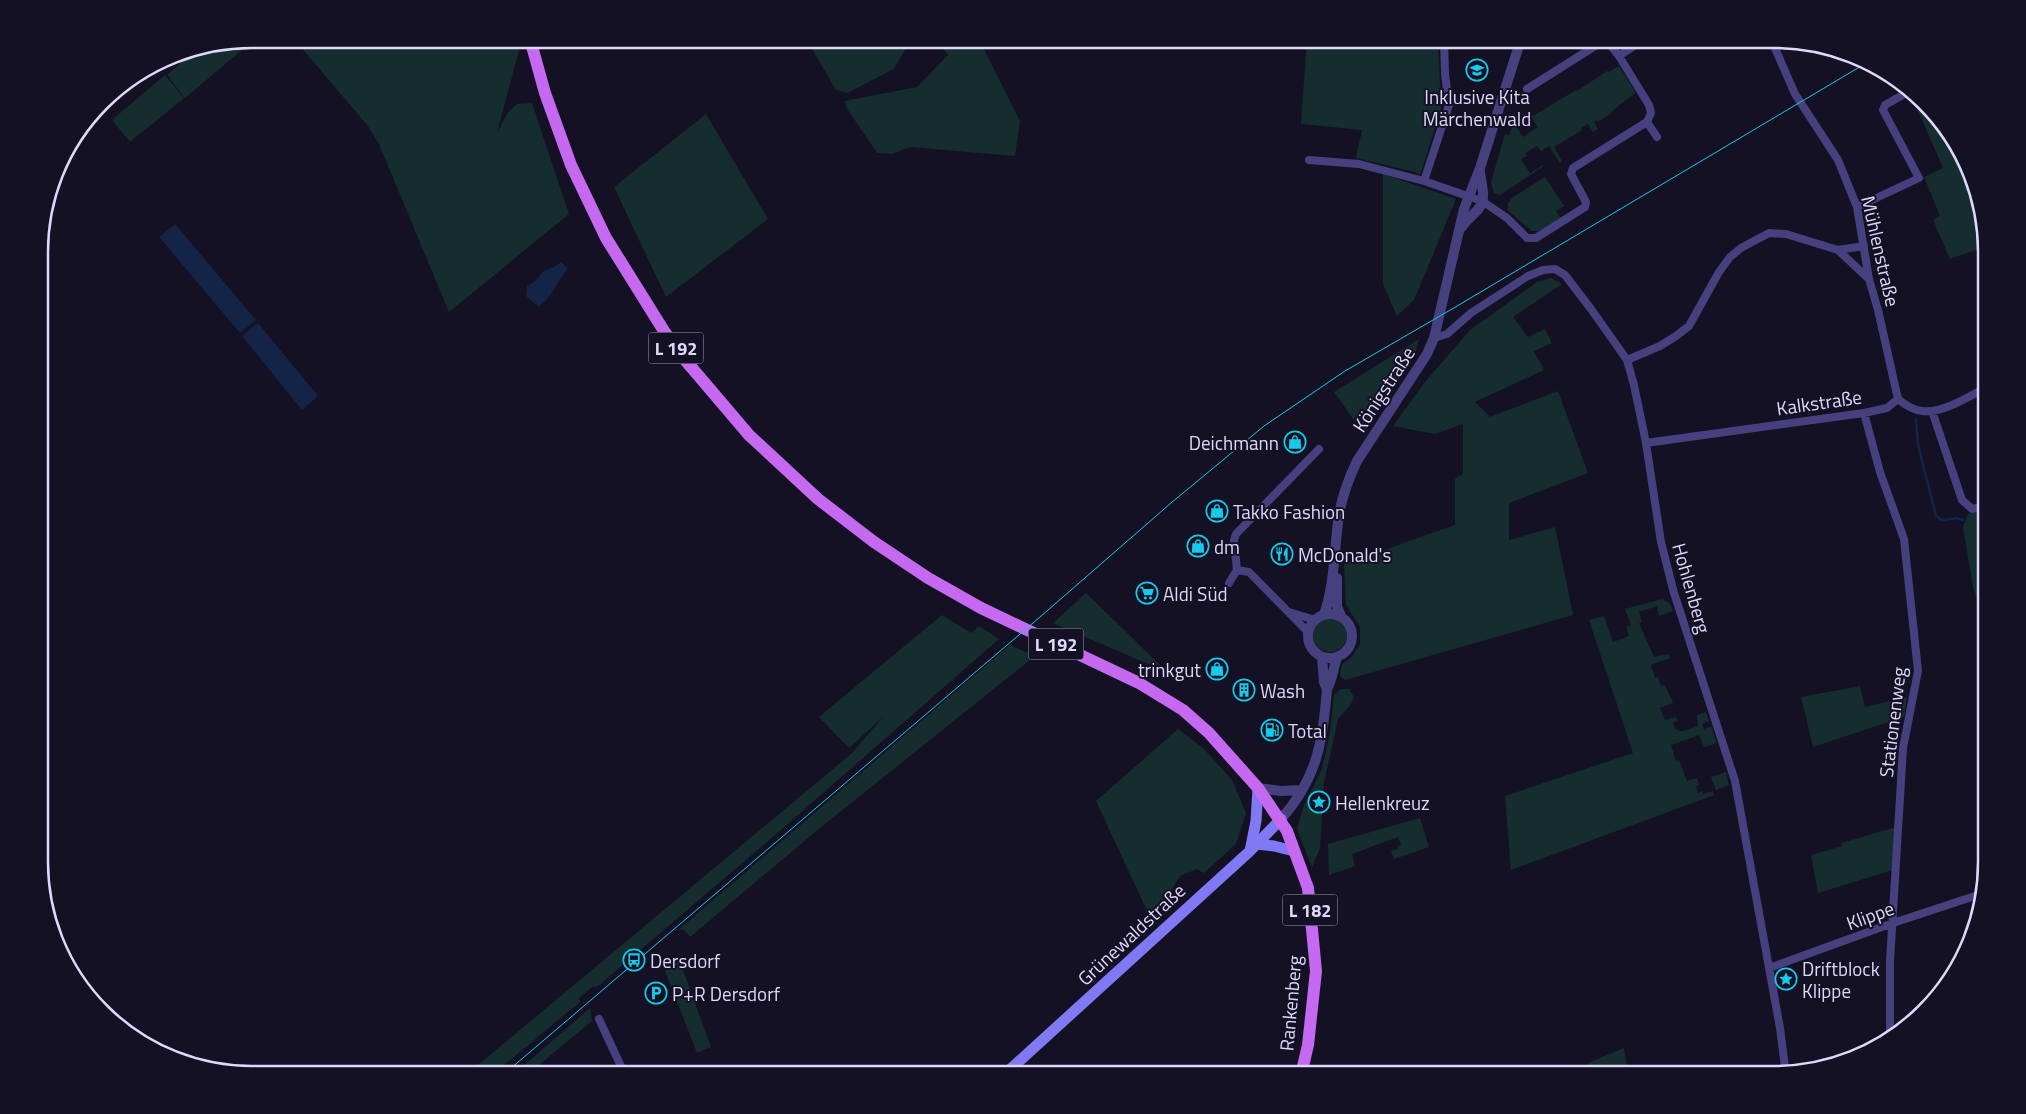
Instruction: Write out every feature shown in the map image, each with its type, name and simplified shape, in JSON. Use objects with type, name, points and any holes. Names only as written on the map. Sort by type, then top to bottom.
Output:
[{"type":"main road","name":"L 192","points":[[533,48],[545,92],[571,164],[606,238],[669,338],[749,435],[818,499],[874,542],[914,569],[981,608],[1139,684],[1183,710],[1209,733],[1258,788],[1281,819]]},
{"type":"main road","points":[[1258,788],[1253,848],[1274,846],[1294,851]]},
{"type":"main road","name":"Grünewaldstraße","points":[[1014,1066],[1253,848],[1281,819]]},
{"type":"main road","name":"Rankenberg","points":[[1281,819],[1308,888],[1316,971],[1308,1045],[1303,1066]]},
{"type":"street","points":[[1424,181],[1449,105],[1444,48]]},
{"type":"street","name":"Königstraße","points":[[1327,689],[1324,682],[1322,657],[1311,647],[1308,632],[1329,600],[1335,564],[1339,513],[1349,478],[1427,354],[1434,338],[1468,197],[1480,168],[1518,48]]},
{"type":"street","points":[[1527,89],[1591,48]]},
{"type":"street","points":[[1309,160],[1358,164],[1424,181],[1482,201],[1508,218],[1527,238],[1536,238],[1585,207],[1586,202],[1571,174],[1573,168],[1647,122],[1650,117],[1650,108],[1614,48]]},
{"type":"street","points":[[1619,56],[1631,48]]},
{"type":"street","name":"Mühlenstraße","points":[[1775,48],[1795,94],[1838,160],[1857,207],[1869,279],[1898,399]]},
{"type":"street","points":[[1857,207],[1919,178],[1883,110],[1885,104],[1904,94]]},
{"type":"street","points":[[1647,122],[1657,137]]},
{"type":"street","name":"Königstraße","points":[[1460,232],[1466,220],[1480,208],[1484,194],[1480,168]]},
{"type":"street","points":[[1627,360],[1660,346],[1689,326],[1719,272],[1740,248],[1755,239],[1769,233],[1786,234],[1838,250],[1864,246]]},
{"type":"street","points":[[1838,250],[1869,279]]},
{"type":"street","name":"Hohlenberg","points":[[1434,338],[1447,334],[1471,313],[1528,276],[1543,270],[1555,269],[1565,275],[1627,360],[1646,443],[1661,542],[1674,593],[1735,781],[1785,1066]]},
{"type":"street","points":[[1898,399],[1910,408],[1922,412],[1932,411],[1961,402],[1978,392]]},
{"type":"street","name":"Kalkstraße","points":[[1646,443],[1864,413],[1886,408],[1898,399]]},
{"type":"street","points":[[1932,411],[1962,500],[1972,508],[1978,507]]},
{"type":"street","name":"Stationenweg","points":[[1864,413],[1880,472],[1904,539],[1918,670],[1903,748],[1890,961],[1890,1031]]},
{"type":"street","points":[[1230,583],[1236,570],[1234,540],[1236,534],[1319,449]]},
{"type":"street","name":"Königstraße","points":[[1281,819],[1292,807],[1313,770],[1321,744],[1327,689],[1331,682],[1332,669],[1337,658],[1349,648],[1352,642],[1351,627],[1341,616],[1337,606],[1335,564]]},
{"type":"street","points":[[1236,570],[1249,572],[1308,632]]},
{"type":"street","points":[[1289,612],[1319,617],[1341,616]]},
{"type":"street","points":[[1322,657],[1337,658]]},
{"type":"street","points":[[1258,788],[1281,791],[1302,790]]},
{"type":"street","name":"Klippe","points":[[1769,968],[1893,923],[1976,896]]},
{"type":"street","points":[[599,1019],[621,1066]]},
{"type":"green space","points":[[244,48],[185,98],[167,75],[187,58],[212,51]]},
{"type":"green space","points":[[302,48],[518,48],[497,132],[509,111],[517,104],[532,103],[569,214],[449,312],[379,144],[368,126]]},
{"type":"green space","points":[[812,48],[906,48],[894,69],[847,93],[836,90]]},
{"type":"green space","points":[[943,48],[984,48],[1020,121],[1015,156],[910,147],[892,154],[877,153],[846,107],[845,101],[917,87],[948,55]]},
{"type":"green space","points":[[1306,48],[1438,48],[1441,109],[1420,175],[1415,172],[1356,158],[1362,130],[1301,124]]},
{"type":"green space","points":[[1619,66],[1636,93],[1619,105],[1612,113],[1598,122],[1597,120],[1594,122],[1598,129],[1593,132],[1588,124],[1581,128],[1582,130],[1554,147],[1562,161],[1560,163],[1549,146],[1541,151],[1537,146],[1525,153],[1527,156],[1521,159],[1530,173],[1544,166],[1500,195],[1494,193],[1491,182],[1505,134],[1510,135],[1513,122],[1523,137],[1538,127],[1530,116],[1535,115],[1607,71],[1609,72]]},
{"type":"green space","points":[[165,75],[184,98],[130,142],[112,120]]},
{"type":"green space","points":[[1915,103],[1936,127],[1951,149],[1968,186],[1975,212],[1977,231],[1975,232],[1978,239],[1978,249],[1950,259],[1933,220],[1940,216],[1924,177],[1943,168]]},
{"type":"green space","points":[[706,114],[768,219],[666,297],[614,187]]},
{"type":"green space","points":[[1383,174],[1456,199],[1414,300],[1397,316],[1383,284]]},
{"type":"green space","points":[[1545,177],[1564,206],[1556,211],[1561,218],[1539,231],[1532,231],[1507,210],[1508,203],[1512,198]]},
{"type":"green space","points":[[1551,278],[1562,284],[1513,317],[1528,337],[1545,329],[1552,343],[1534,351],[1544,370],[1475,402],[1490,417],[1558,391],[1588,473],[1509,503],[1509,540],[1555,527],[1573,615],[1345,680],[1340,676],[1342,664],[1352,657],[1360,644],[1360,627],[1346,605],[1344,564],[1455,525],[1455,479],[1463,474],[1463,424],[1435,434],[1393,426],[1425,382],[1470,330],[1537,282]]},
{"type":"green space","points":[[1419,339],[1415,354],[1364,434],[1334,392]]},
{"type":"green space","points":[[1978,511],[1978,603],[1973,587],[1963,527],[1968,514]]},
{"type":"green space","points":[[1086,593],[1157,662],[1169,673],[1053,623]]},
{"type":"green space","points":[[1662,599],[1670,604],[1673,611],[1659,616],[1657,606],[1639,612],[1642,622],[1639,623],[1654,657],[1669,654],[1670,658],[1651,665],[1655,678],[1658,677],[1661,686],[1665,685],[1673,703],[1660,708],[1665,720],[1676,717],[1678,721],[1673,723],[1677,730],[1680,731],[1698,726],[1697,715],[1706,712],[1709,721],[1702,724],[1704,729],[1711,726],[1717,743],[1704,747],[1699,735],[1671,745],[1676,761],[1679,760],[1687,781],[1697,778],[1699,785],[1696,786],[1698,793],[1702,791],[1703,794],[1713,791],[1714,795],[1511,870],[1505,796],[1633,753],[1589,620],[1604,616],[1613,642],[1629,636],[1626,627],[1631,625],[1625,609]]},
{"type":"green space","points":[[942,615],[971,633],[979,626],[999,639],[774,836],[598,986],[592,987],[579,998],[580,1002],[503,1066],[477,1066],[851,754],[884,716],[849,748],[819,717]]},
{"type":"green space","points":[[1330,618],[1342,623],[1347,635],[1342,647],[1330,652],[1318,647],[1313,635],[1318,623]]},
{"type":"green space","points":[[1010,645],[1035,656],[820,828],[690,937],[684,930],[678,930]]},
{"type":"green space","points":[[1860,686],[1865,707],[1907,697],[1904,717],[1813,747],[1801,697]]},
{"type":"green space","points":[[1341,689],[1349,689],[1354,697],[1351,704],[1338,719],[1324,782],[1320,848],[1312,867],[1297,829],[1303,808],[1322,769],[1330,733],[1334,695]]},
{"type":"green space","points":[[1178,729],[1203,748],[1232,780],[1246,813],[1236,844],[1204,873],[1197,869],[1180,876],[1168,896],[1149,915],[1096,801]]},
{"type":"green space","points":[[1726,772],[1729,785],[1716,790],[1711,777]]},
{"type":"green space","points":[[1420,818],[1429,847],[1394,859],[1391,851],[1398,849],[1397,847],[1401,845],[1398,837],[1352,854],[1355,866],[1329,875],[1328,844]]},
{"type":"green space","points":[[1896,827],[1893,870],[1818,893],[1811,855],[1842,846],[1842,843]]},
{"type":"green space","points":[[679,959],[711,1047],[697,1053],[665,971]]},
{"type":"green space","points":[[590,1008],[592,1021],[538,1066],[523,1066]]},
{"type":"green space","points":[[1624,1048],[1627,1066],[1588,1066],[1588,1063]]},
{"type":"water","points":[[175,224],[256,320],[240,333],[159,237]]},
{"type":"water","points":[[561,262],[568,268],[551,294],[538,307],[526,296],[527,286],[535,282],[543,272]]},
{"type":"water","points":[[258,323],[318,396],[302,410],[242,336]]},
{"type":"waterway","points":[[1916,419],[1918,445],[1936,516],[1942,520],[1957,518],[1963,520]]},
{"type":"tram line","points":[[514,1066],[1171,503],[1264,426],[1345,371],[1860,67]]},
{"type":"place","name":"Inklusive Kita Märchenwald","points":[[1477,70]]},
{"type":"place","name":"Deichmann","points":[[1295,442]]},
{"type":"place","name":"Takko Fashion","points":[[1217,511]]},
{"type":"place","name":"dm","points":[[1198,546]]},
{"type":"place","name":"McDonald's","points":[[1282,554]]},
{"type":"place","name":"Aldi Süd","points":[[1147,593]]},
{"type":"place","name":"trinkgut","points":[[1217,669]]},
{"type":"place","name":"Wash","points":[[1244,690]]},
{"type":"place","name":"Total","points":[[1272,730]]},
{"type":"place","name":"Hellenkreuz","points":[[1319,802]]},
{"type":"place","name":"Dersdorf","points":[[634,960]]},
{"type":"place","name":"Driftblock Klippe","points":[[1786,979]]},
{"type":"place","name":"P+R Dersdorf","points":[[656,993]]}]
